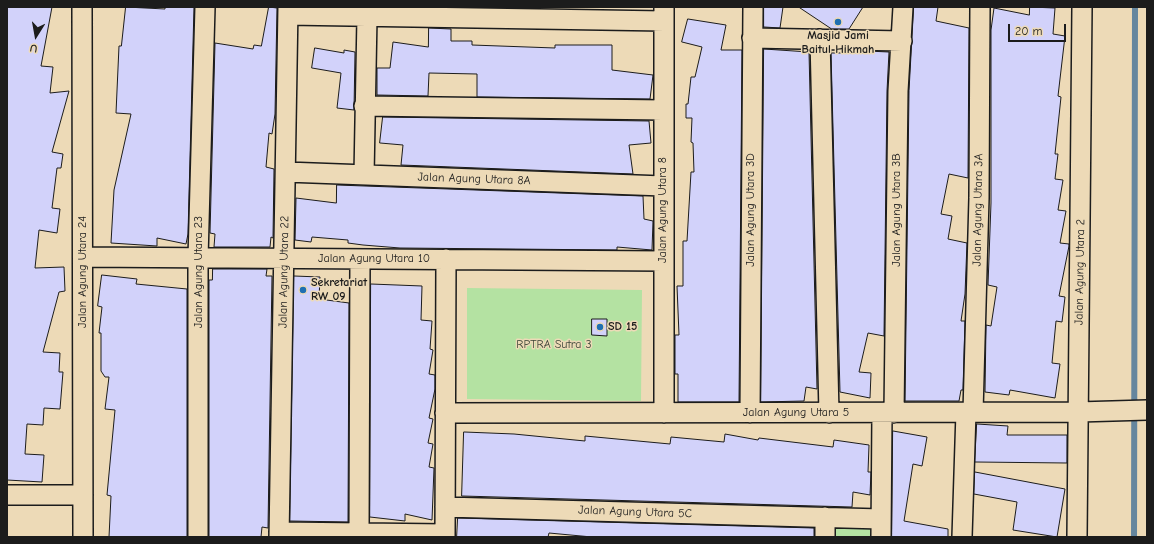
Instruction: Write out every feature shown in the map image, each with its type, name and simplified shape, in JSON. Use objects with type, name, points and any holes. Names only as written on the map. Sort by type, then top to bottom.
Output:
[{"type":"street","name":"Jalan Agung Utara 24","points":[[82,7],[83,537]]},
{"type":"street","name":"Jalan Agung Utara 23","points":[[198,537],[198,258],[205,7]]},
{"type":"street","name":"Jalan Agung Utara 3D","points":[[750,413],[753,7]]},
{"type":"street","name":"Jalan Agung Utara 3B","points":[[881,528],[888,413],[898,91],[903,7]]},
{"type":"street","name":"Jalan Agung Utara 3A","points":[[962,537],[979,198],[980,7]]},
{"type":"street","name":"Jalan Agung Utara 2","points":[[1077,537],[1082,7]]},
{"type":"street","points":[[288,11],[367,16],[664,14]]},
{"type":"street","name":"Jalan Agung Utara 22","points":[[279,534],[288,11]]},
{"type":"street","name":"Jalan Agung Utara 8","points":[[664,14],[664,413]]},
{"type":"street","points":[[364,175],[364,106],[367,16]]},
{"type":"street","points":[[752,38],[902,40]]},
{"type":"street","points":[[820,39],[829,413]]},
{"type":"street","points":[[364,106],[663,110]]},
{"type":"street","name":"Jalan Agung Utara 8A","points":[[286,172],[663,186]]},
{"type":"street","name":"Jalan Agung Utara 10","points":[[83,257],[664,260]]},
{"type":"street","points":[[359,533],[360,259]]},
{"type":"street","points":[[279,534],[359,533],[445,536],[446,259]]},
{"type":"street","name":"Jalan Agung Utara 5","points":[[445,413],[888,413],[1078,412],[1147,410]]},
{"type":"street","points":[[7,495],[83,495]]},
{"type":"street","name":"Jalan Agung Utara 5C","points":[[445,507],[825,517],[881,528]]},
{"type":"street","points":[[825,517],[825,537]]},
{"type":"green space","name":"RPTRA Sutra 3","points":[[467,288],[642,290],[641,401],[467,399]]},
{"type":"green space","points":[[831,525],[875,526],[874,537],[831,537]]},
{"type":"building","points":[[7,7],[52,7],[41,66],[53,67],[50,93],[69,91],[52,152],[63,154],[61,168],[57,168],[52,208],[60,209],[57,233],[39,230],[35,268],[64,267],[65,291],[59,292],[43,352],[60,353],[59,372],[63,372],[60,409],[44,408],[43,425],[27,424],[25,454],[44,455],[42,482],[7,480]]},
{"type":"building","points":[[126,7],[165,9],[165,7],[194,7],[188,234],[186,244],[157,238],[157,246],[111,243],[114,190],[131,114],[116,113],[119,46],[121,46]]},
{"type":"building","points":[[269,7],[277,8],[275,114],[272,134],[269,133],[266,167],[274,169],[273,238],[271,237],[270,247],[214,247],[215,234],[210,233],[215,43],[253,49],[254,45],[261,46]]},
{"type":"building","points":[[764,7],[783,7],[780,28],[764,27]]},
{"type":"building","name":"Masjid Jami Baitul Hikmah","points":[[799,7],[863,7],[849,29],[832,29]]},
{"type":"building","points":[[914,7],[938,7],[936,21],[969,28],[968,178],[949,174],[941,214],[952,216],[948,239],[967,243],[965,294],[961,321],[965,321],[963,390],[961,390],[959,401],[905,401],[909,91]]},
{"type":"building","points":[[1030,7],[1055,8],[1053,34],[1065,36],[1058,96],[1061,97],[1055,154],[1058,154],[1055,179],[1063,180],[1058,210],[1066,211],[1060,243],[1069,244],[1069,246],[1059,296],[1065,297],[1062,322],[1056,321],[1052,363],[1060,364],[1055,398],[1010,390],[1009,395],[985,392],[986,325],[991,326],[997,287],[988,285],[991,203],[991,30],[994,8],[1029,15]]},
{"type":"building","points":[[688,19],[726,25],[721,50],[742,50],[739,402],[678,402],[678,374],[675,374],[675,335],[679,335],[677,286],[683,286],[683,241],[687,241],[691,172],[694,172],[693,143],[691,142],[692,118],[686,118],[686,104],[688,104],[691,77],[695,77],[702,47],[682,42]]},
{"type":"building","points":[[429,28],[451,29],[451,41],[472,41],[472,45],[555,48],[555,45],[612,45],[612,70],[653,75],[650,99],[477,97],[477,74],[429,73],[428,96],[377,95],[377,68],[390,68],[393,42],[428,47]]},
{"type":"building","points":[[315,48],[344,53],[344,50],[355,52],[354,110],[337,108],[341,73],[312,68]]},
{"type":"building","points":[[764,49],[809,52],[817,389],[806,387],[804,401],[761,402]]},
{"type":"building","points":[[867,51],[889,52],[887,91],[884,336],[868,333],[859,372],[871,373],[870,398],[840,392],[831,53],[869,53]]},
{"type":"building","points":[[383,117],[649,121],[651,143],[629,145],[633,174],[401,165],[403,145],[380,143]]},
{"type":"building","points":[[337,185],[643,196],[644,219],[653,221],[652,250],[617,247],[617,250],[400,248],[363,245],[348,243],[348,240],[312,237],[311,242],[295,240],[296,198],[336,203]]},
{"type":"building","points":[[213,269],[267,269],[266,276],[272,276],[268,528],[262,527],[261,537],[209,537],[209,280],[212,280]]},
{"type":"building","points":[[102,275],[137,279],[136,284],[187,289],[187,537],[109,537],[111,496],[107,495],[115,410],[105,409],[109,377],[105,377],[101,371],[101,333],[99,333],[102,307],[98,306]]},
{"type":"building","points":[[294,276],[320,277],[319,299],[349,303],[348,522],[290,521]]},
{"type":"building","points":[[371,284],[422,286],[421,320],[432,321],[430,349],[433,350],[429,374],[435,375],[435,389],[429,418],[433,419],[428,443],[433,444],[429,467],[434,468],[432,520],[405,514],[405,521],[370,517]]},
{"type":"building","name":"SD 15","points":[[592,319],[607,319],[607,336],[592,335]]},
{"type":"building","points":[[977,424],[1008,426],[1007,435],[1067,435],[1067,463],[975,462]]},
{"type":"building","points":[[893,431],[927,437],[922,466],[913,464],[904,521],[948,529],[948,537],[892,537]]},
{"type":"building","points":[[464,432],[514,434],[585,441],[585,436],[670,444],[671,437],[724,442],[725,434],[758,440],[759,438],[833,447],[834,440],[869,445],[868,472],[871,472],[870,495],[853,492],[852,507],[462,496]]},
{"type":"building","points":[[975,472],[1065,489],[1057,537],[1013,530],[1017,502],[974,494]]},
{"type":"building","points":[[458,518],[814,528],[814,537],[592,537],[549,533],[548,537],[457,537]]},
{"type":"waterway","points":[[1134,537],[1135,7]]},
{"type":"place","name":"Masjid Jami Baitul Hikmah","points":[[838,22]]},
{"type":"place","name":"Sekretariat RW 09","points":[[303,290]]},
{"type":"place","name":"SD 15","points":[[600,327]]}]
